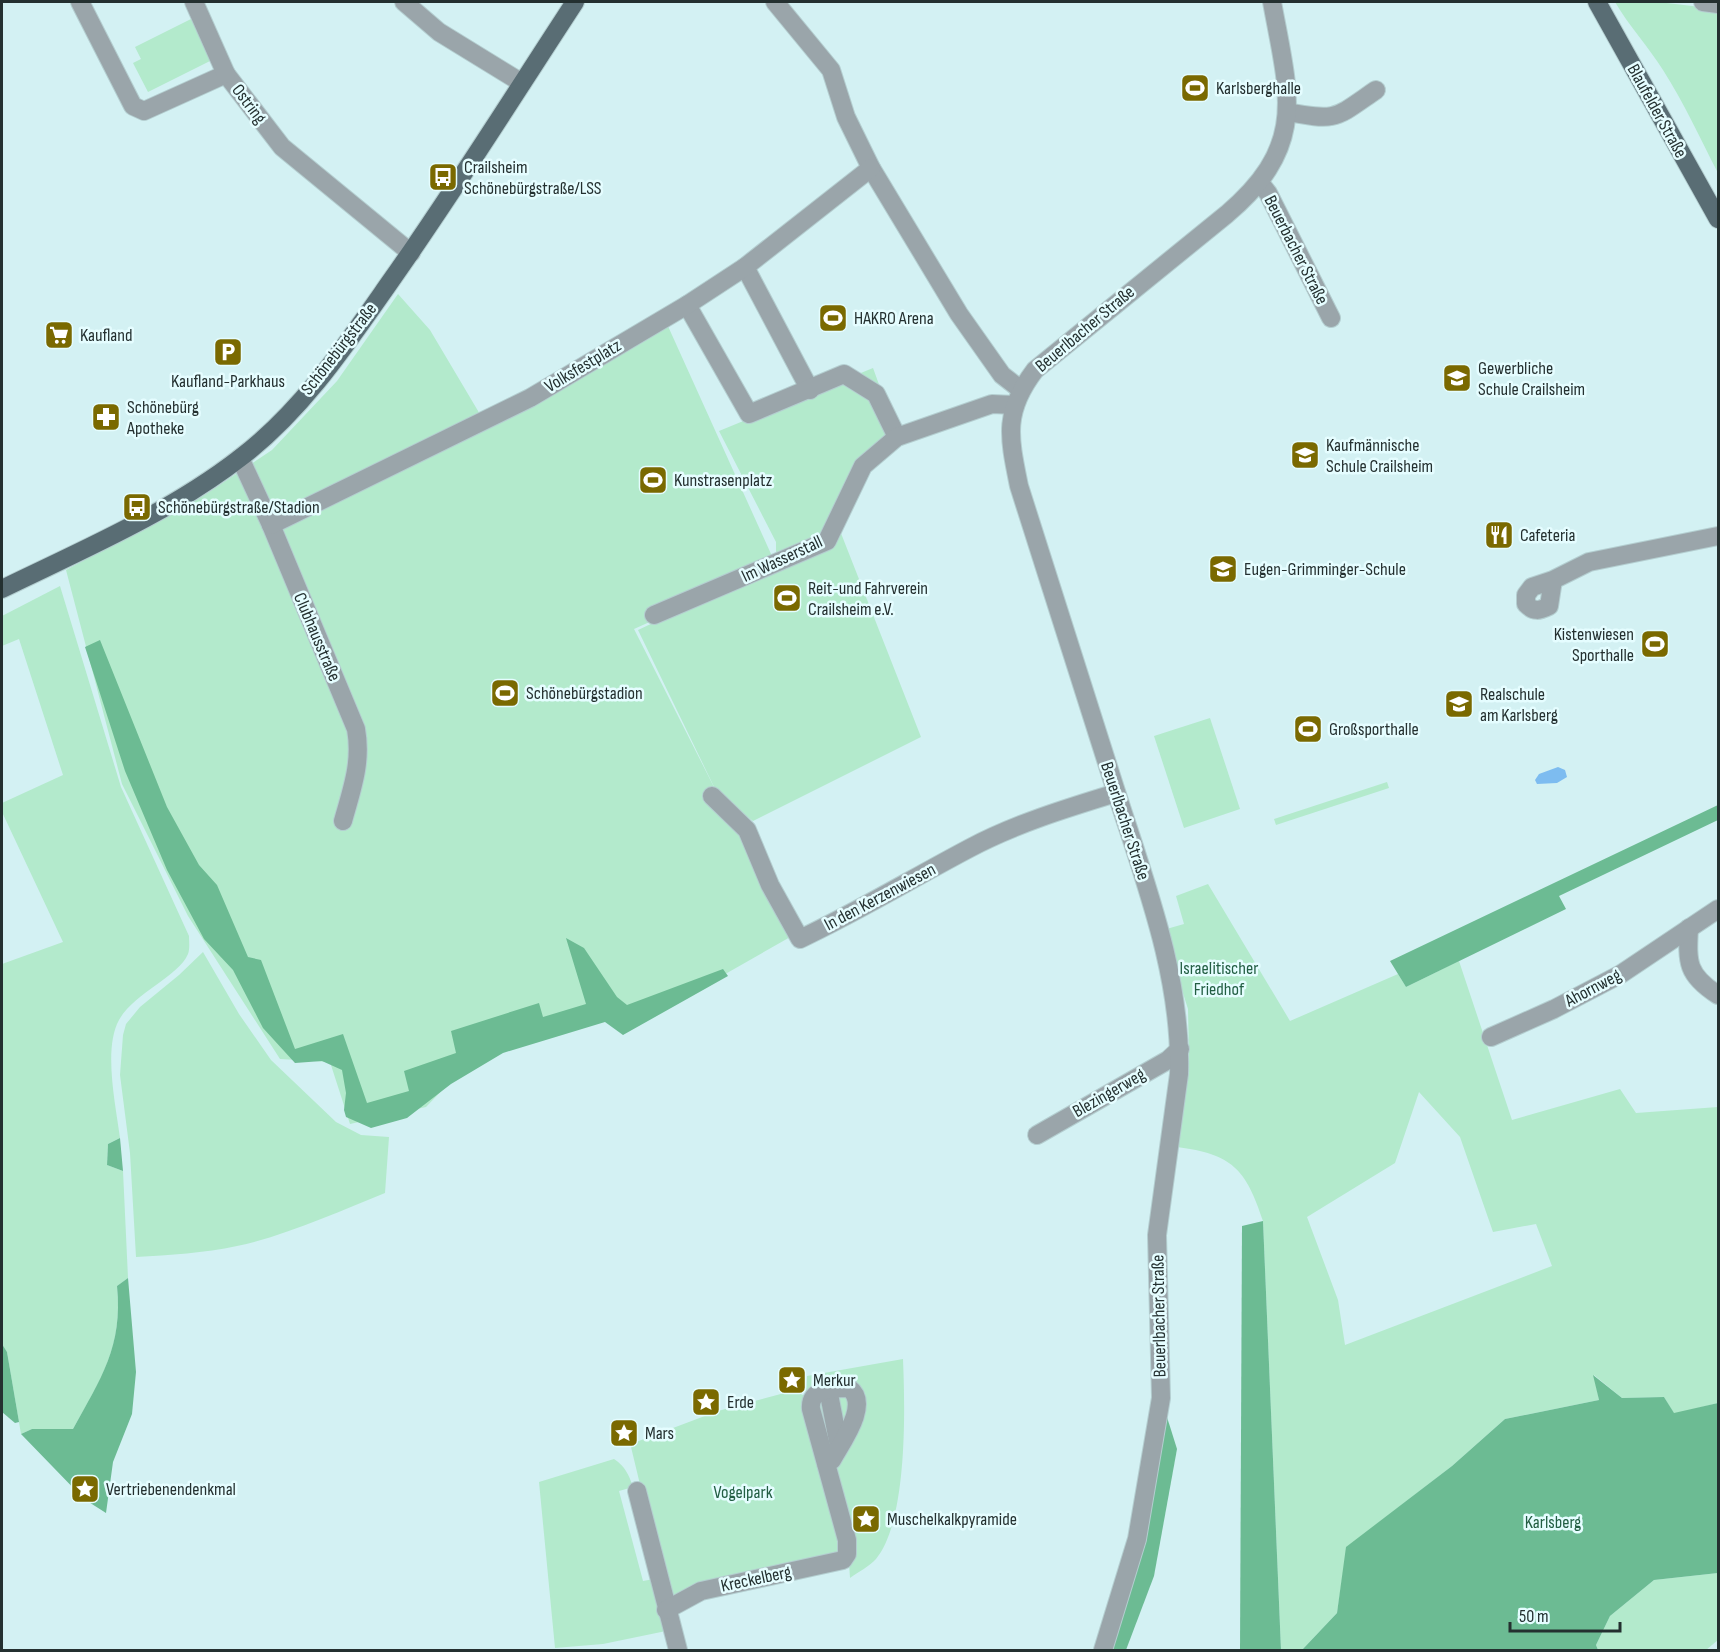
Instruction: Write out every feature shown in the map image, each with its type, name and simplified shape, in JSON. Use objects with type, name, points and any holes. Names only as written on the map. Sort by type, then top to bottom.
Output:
[{"type":"main road","name":"Schönebürgstraße","points":[[2,589],[148,516],[240,458],[283,420],[336,359],[411,253],[575,2]]},
{"type":"main road","name":"Blaufelder Straße","points":[[1598,2],[1719,219]]},
{"type":"street","name":"Ostring","points":[[80,2],[133,106],[144,111],[226,74],[282,147],[411,253]]},
{"type":"street","points":[[194,2],[226,74]]},
{"type":"street","points":[[404,2],[439,32],[522,83]]},
{"type":"street","points":[[775,2],[831,70],[846,117],[871,168],[959,314],[1017,397]]},
{"type":"street","name":"Beuerlbacher Straße","points":[[1103,1650],[1137,1539],[1161,1398],[1157,1235],[1179,1074],[1180,1049],[1170,972],[1019,486],[1011,437],[1017,397],[1052,353],[1227,214],[1260,183],[1279,152],[1287,112],[1284,69],[1272,2]]},
{"type":"street","points":[[1703,2],[1719,4]]},
{"type":"street","points":[[1287,112],[1324,118],[1338,117],[1376,90]]},
{"type":"street","name":"Volksfestplatz","points":[[271,525],[530,398],[687,305],[745,267],[871,168]]},
{"type":"street","name":"Beuerbacher Straße","points":[[1260,183],[1268,193],[1331,318]]},
{"type":"street","points":[[745,267],[810,390]]},
{"type":"street","points":[[687,305],[749,414],[844,374],[876,394],[897,437]]},
{"type":"street","name":"Im Wasserstall","points":[[654,615],[827,541],[863,466],[897,437],[1017,397]]},
{"type":"street","name":"Clubhausstraße","points":[[240,458],[271,525],[356,729],[359,747],[358,768],[342,821]]},
{"type":"street","points":[[1553,580],[1589,562],[1719,536]]},
{"type":"street","name":"In den Kerzenwiesen","points":[[712,796],[747,830],[770,885],[800,939],[854,914],[971,847],[1058,811],[1116,793]]},
{"type":"street","name":"Ahornweg","points":[[1491,1037],[1554,1009],[1621,974],[1719,909]]},
{"type":"street","points":[[1689,928],[1687,961],[1704,986],[1719,995]]},
{"type":"street","name":"Blezingerweg","points":[[1037,1135],[1168,1060],[1180,1049]]},
{"type":"street","points":[[849,1388],[854,1393],[856,1402],[853,1422],[832,1460],[826,1464],[810,1404],[814,1395],[828,1389],[849,1388]]},
{"type":"street","points":[[828,1389],[839,1446]]},
{"type":"street","name":"Kreckelberg","points":[[666,1610],[701,1591],[755,1578],[831,1565],[843,1560],[847,1554],[847,1540],[826,1464]]},
{"type":"street","points":[[637,1491],[678,1650]]},
{"type":"green space","points":[[1615,2],[1658,2],[1718,9],[1718,173],[1671,82]]},
{"type":"green space","points":[[195,17],[216,58],[148,92],[133,63],[141,59],[135,47]]},
{"type":"green space","name":"Schönebürgstadion","points":[[398,294],[430,330],[484,421],[667,324],[776,565],[776,542],[719,431],[873,368],[901,445],[882,449],[835,518],[921,737],[753,821],[721,797],[792,936],[648,1018],[613,1014],[479,1052],[426,1107],[350,1124],[330,1062],[280,1059],[188,916],[122,784],[66,570],[203,496],[272,450],[337,381]],"holes":[[[776,565],[638,630],[718,795],[634,629]]]},
{"type":"green space","points":[[60,586],[121,787],[189,936],[189,947],[188,954],[175,970],[126,1010],[114,1032],[111,1062],[120,1138],[108,1144],[107,1165],[123,1171],[128,1278],[117,1286],[117,1327],[108,1362],[73,1429],[32,1429],[21,1434],[7,1352],[2,1344],[2,964],[63,942],[2,812],[2,803],[63,775],[19,639],[2,646],[2,616]]},
{"type":"green space","points":[[100,640],[167,807],[199,865],[217,885],[248,957],[261,960],[295,1049],[343,1034],[367,1103],[409,1091],[404,1071],[456,1053],[451,1031],[539,1003],[543,1017],[586,1004],[566,938],[584,948],[617,997],[627,1005],[723,969],[728,976],[623,1035],[605,1022],[503,1053],[451,1084],[407,1118],[371,1128],[346,1117],[344,1110],[346,1093],[342,1070],[322,1061],[295,1063],[263,1028],[233,970],[204,939],[167,870],[125,771],[85,647]]},
{"type":"green space","points":[[1210,718],[1240,809],[1184,828],[1154,736]]},
{"type":"green space","points":[[1387,782],[1389,788],[1276,825],[1274,819]]},
{"type":"green space","points":[[1718,805],[1718,820],[1559,896],[1566,909],[1406,987],[1390,961]]},
{"type":"green space","name":"Israelitischer Friedhof","points":[[1208,884],[1290,1021],[1398,974],[1406,987],[1459,961],[1512,1120],[1620,1089],[1636,1113],[1718,1107],[1718,1403],[1674,1414],[1664,1397],[1622,1398],[1594,1375],[1599,1400],[1505,1419],[1452,1466],[1347,1547],[1337,1613],[1302,1650],[1281,1650],[1263,1221],[1250,1188],[1234,1167],[1211,1154],[1177,1147],[1189,1058],[1188,1009],[1163,930],[1184,924],[1176,896]],"holes":[[[1419,1092],[1460,1137],[1493,1232],[1536,1224],[1552,1266],[1345,1345],[1338,1300],[1307,1217],[1395,1163]]]},
{"type":"green space","points":[[203,952],[239,1014],[271,1060],[336,1122],[361,1135],[389,1137],[385,1193],[312,1223],[255,1242],[200,1252],[136,1257],[130,1153],[120,1075],[123,1035],[126,1024],[140,1007]]},
{"type":"green space","points":[[120,1138],[123,1171],[107,1165],[108,1144]]},
{"type":"green space","points":[[1263,1221],[1281,1650],[1240,1650],[1242,1226]]},
{"type":"green space","points":[[128,1278],[136,1372],[132,1414],[113,1462],[106,1513],[84,1499],[21,1434],[32,1429],[73,1429],[108,1361],[117,1327],[117,1286]]},
{"type":"green space","points":[[2,1344],[7,1352],[19,1422],[15,1423],[2,1412]]},
{"type":"green space","name":"Vogelpark","points":[[903,1359],[904,1433],[899,1491],[894,1518],[886,1541],[876,1559],[850,1578],[849,1563],[840,1555],[669,1605],[631,1447],[636,1442],[718,1411],[792,1391],[806,1396],[807,1376]]},
{"type":"green space","name":"Karlsberg","points":[[1593,1375],[1622,1398],[1664,1397],[1674,1413],[1718,1403],[1718,1573],[1654,1580],[1610,1616],[1596,1645],[1598,1650],[1302,1650],[1337,1613],[1346,1547],[1452,1466],[1505,1419],[1599,1400]]},
{"type":"green space","points":[[1161,1398],[1177,1449],[1154,1576],[1126,1650],[1103,1650]]},
{"type":"green space","points":[[614,1459],[626,1471],[633,1487],[619,1491],[643,1581],[654,1579],[666,1631],[603,1644],[555,1648],[539,1482]]},
{"type":"green space","points":[[1718,1573],[1718,1640],[1706,1650],[1598,1650],[1596,1645],[1610,1616],[1654,1580]]},
{"type":"water","points":[[1558,767],[1565,770],[1567,777],[1557,783],[1537,784],[1535,780],[1539,774]]},
{"type":"place","name":"Karlsberghalle","points":[[1195,88]]},
{"type":"place","name":"Crailsheim Schönebürgstraße/LSS","points":[[443,177]]},
{"type":"place","name":"HAKRO Arena","points":[[833,318]]},
{"type":"place","name":"Kaufland","points":[[59,335]]},
{"type":"place","name":"Kaufland-Parkhaus","points":[[228,352]]},
{"type":"place","name":"Gewerbliche Schule Crailsheim","points":[[1457,378]]},
{"type":"place","name":"Schönebürg Apotheke","points":[[106,417]]},
{"type":"place","name":"Kaufmännische Schule Crailsheim","points":[[1305,455]]},
{"type":"place","name":"Kunstrasenplatz","points":[[653,480]]},
{"type":"place","name":"Schönebürgstraße/Stadion","points":[[137,507]]},
{"type":"place","name":"Cafeteria","points":[[1499,535]]},
{"type":"place","name":"Eugen-Grimminger-Schule","points":[[1223,569]]},
{"type":"place","name":"Reit-und Fahrverein Crailsheim e.V.","points":[[787,598]]},
{"type":"place","name":"Kistenwiesen Sporthalle","points":[[1655,644]]},
{"type":"place","name":"Schönebürgstadion","points":[[505,693]]},
{"type":"place","name":"Realschule am Karlsberg","points":[[1459,704]]},
{"type":"place","name":"Großsporthalle","points":[[1308,729]]},
{"type":"place","name":"Merkur","points":[[792,1380]]},
{"type":"place","name":"Erde","points":[[706,1402]]},
{"type":"place","name":"Mars","points":[[624,1433]]},
{"type":"place","name":"Vertriebenendenkmal","points":[[85,1489]]},
{"type":"place","name":"Muschelkalkpyramide","points":[[866,1519]]}]
